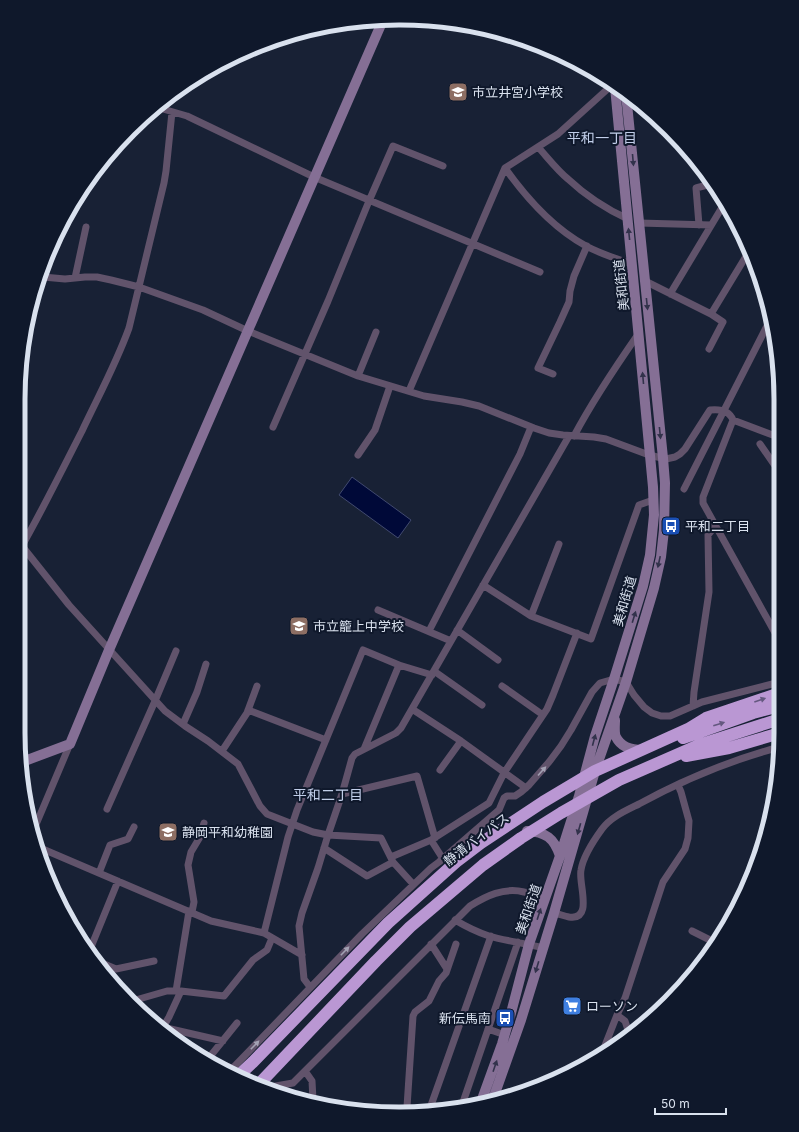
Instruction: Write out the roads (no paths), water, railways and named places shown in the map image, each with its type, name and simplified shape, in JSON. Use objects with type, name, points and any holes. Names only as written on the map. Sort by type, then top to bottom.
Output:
[{"type":"highway","points":[[237,1069],[253,1062],[388,923],[456,862],[481,843],[543,802],[596,771],[706,718],[774,695]]},
{"type":"highway","name":"静清バイパス","points":[[249,1075],[389,930],[425,896],[469,860],[509,831],[557,800],[614,768],[673,742],[712,727],[774,708]]},
{"type":"highway","name":"静清バイパス","points":[[263,1081],[410,927],[483,865],[514,843],[560,813],[619,780],[699,745],[774,721]]},
{"type":"highway","points":[[271,1084],[441,896],[461,877],[524,831],[584,794],[619,775],[651,762],[744,744],[774,735]]},
{"type":"street","points":[[37,823],[109,650],[380,26]]},
{"type":"street","points":[[409,391],[505,168],[558,134],[608,88]]},
{"type":"street","name":"美和街道","points":[[495,1094],[521,1020],[554,913],[584,794],[584,778],[595,736],[643,586],[650,554],[654,515],[653,487],[616,94]]},
{"type":"street","name":"美和街道","points":[[483,1097],[505,1035],[544,899],[584,794],[596,771],[626,682],[654,588],[661,557],[665,483],[627,102]]},
{"type":"street","points":[[163,109],[187,116],[314,177],[540,272]]},
{"type":"street","points":[[25,541],[42,512],[99,396],[129,328],[166,171],[172,112]]},
{"type":"street","points":[[273,427],[328,301],[369,201],[394,146],[443,166]]},
{"type":"street","points":[[538,148],[578,188],[595,201],[628,219]]},
{"type":"street","points":[[505,168],[518,187],[559,228],[587,246],[632,264]]},
{"type":"street","points":[[699,225],[696,188],[707,185]]},
{"type":"street","points":[[670,294],[722,208]]},
{"type":"street","points":[[639,223],[712,225]]},
{"type":"street","points":[[75,278],[86,227]]},
{"type":"street","points":[[553,374],[538,368],[569,302],[574,276],[587,246]]},
{"type":"street","points":[[711,314],[745,257]]},
{"type":"street","points":[[46,277],[65,279],[97,277],[138,287],[203,310],[304,355],[358,376],[424,396],[479,406],[549,433],[606,439],[649,455],[666,458],[674,457],[680,454],[685,449],[710,410],[718,409],[725,411],[733,420],[774,435]]},
{"type":"street","points":[[645,281],[711,314],[723,322],[709,349]]},
{"type":"street","points":[[684,489],[767,326]]},
{"type":"street","points":[[358,376],[376,332]]},
{"type":"street","points":[[310,987],[304,979],[299,926],[342,794],[352,758],[355,754],[396,733],[401,728],[571,436],[639,332]]},
{"type":"street","points":[[358,455],[375,430],[390,386]]},
{"type":"street","points":[[733,420],[702,497],[703,503],[774,629]]},
{"type":"street","points":[[429,631],[520,454],[531,427]]},
{"type":"street","points":[[760,444],[774,464]]},
{"type":"street","points":[[483,585],[531,616],[591,638],[639,505],[653,500]]},
{"type":"street","points":[[693,706],[709,592],[708,535],[715,526]]},
{"type":"street","points":[[531,616],[558,544]]},
{"type":"street","points":[[25,550],[69,605],[155,701],[165,711],[236,761],[260,806],[267,814],[313,832],[328,835],[381,838],[392,860],[413,884]]},
{"type":"street","points":[[378,610],[451,641]]},
{"type":"street","points":[[457,630],[498,660]]},
{"type":"street","points":[[324,848],[367,876],[392,860],[433,839],[489,802],[504,772],[543,716],[553,696],[577,633]]},
{"type":"street","points":[[264,933],[292,824],[363,650],[400,665],[433,673],[482,705]]},
{"type":"street","points":[[107,809],[176,651]]},
{"type":"street","points":[[183,724],[197,692],[206,664]]},
{"type":"street","points":[[364,749],[400,665]]},
{"type":"street","points":[[235,1069],[310,987],[413,884],[499,810],[504,798],[507,796],[515,796],[526,788],[562,746],[592,692],[600,683],[614,679],[626,682],[644,707],[652,713],[661,716],[670,716],[702,702],[774,684]]},
{"type":"street","points":[[222,751],[248,710],[257,686]]},
{"type":"street","points":[[502,686],[543,716]]},
{"type":"street","points":[[412,709],[461,741],[526,788]]},
{"type":"street","points":[[248,710],[326,740]]},
{"type":"street","points":[[615,714],[616,737],[627,748],[642,750]]},
{"type":"street","points":[[440,770],[461,741]]},
{"type":"street","points":[[26,760],[70,744]]},
{"type":"street","points":[[554,913],[570,917],[580,915],[583,910],[584,903],[580,881],[580,870],[583,860],[600,831],[616,816],[659,793],[722,766],[756,753],[773,749]]},
{"type":"street","points":[[342,794],[417,776],[433,839],[441,860]]},
{"type":"street","points":[[605,1046],[625,998],[662,882],[685,848],[688,838],[689,821],[678,785]]},
{"type":"street","points":[[165,1024],[169,1017],[178,991],[191,911],[194,902],[188,865],[192,852],[200,837],[204,823]]},
{"type":"street","points":[[99,873],[110,845],[128,839],[134,827]]},
{"type":"street","points":[[524,831],[547,835],[558,849],[560,856]]},
{"type":"street","points":[[44,850],[212,921],[264,933],[302,956]]},
{"type":"street","points":[[441,860],[456,862]]},
{"type":"street","points":[[92,946],[118,882]]},
{"type":"street","points":[[287,1089],[470,906],[494,893],[508,891],[523,891],[544,899]]},
{"type":"street","points":[[455,920],[461,924],[491,936],[543,948]]},
{"type":"street","points":[[692,931],[711,941]]},
{"type":"street","points":[[430,1106],[491,936]]},
{"type":"street","points":[[138,1000],[167,992],[178,991],[224,996],[253,960],[266,950],[272,938]]},
{"type":"street","points":[[463,1102],[518,942]]},
{"type":"street","points":[[431,944],[447,969]]},
{"type":"street","points":[[407,1107],[413,1016],[415,1012],[429,1001],[439,981],[446,973],[456,944]]},
{"type":"street","points":[[105,964],[116,968],[154,961]]},
{"type":"street","points":[[617,1015],[625,1020],[628,1029]]},
{"type":"street","points":[[211,1057],[237,1023]]},
{"type":"street","points":[[172,1030],[223,1041]]},
{"type":"street","points":[[488,1030],[505,1035]]},
{"type":"street","points":[[305,1071],[312,1081],[313,1097]]},
{"type":"street","points":[[275,1085],[293,1083]]},
{"type":"place","name":"市立井宮小学校","points":[[458,92]]},
{"type":"place","name":"平和二丁目","points":[[671,526]]},
{"type":"place","name":"市立籠上中学校","points":[[299,626]]},
{"type":"place","name":"静岡平和幼稚園","points":[[168,832]]},
{"type":"place","name":"ローソン","points":[[572,1006]]},
{"type":"place","name":"新伝馬南","points":[[505,1018]]},
{"type":"district","name":"平和一丁目","points":[[602,137]]},
{"type":"district","name":"平和二丁目","points":[[328,794]]}]
